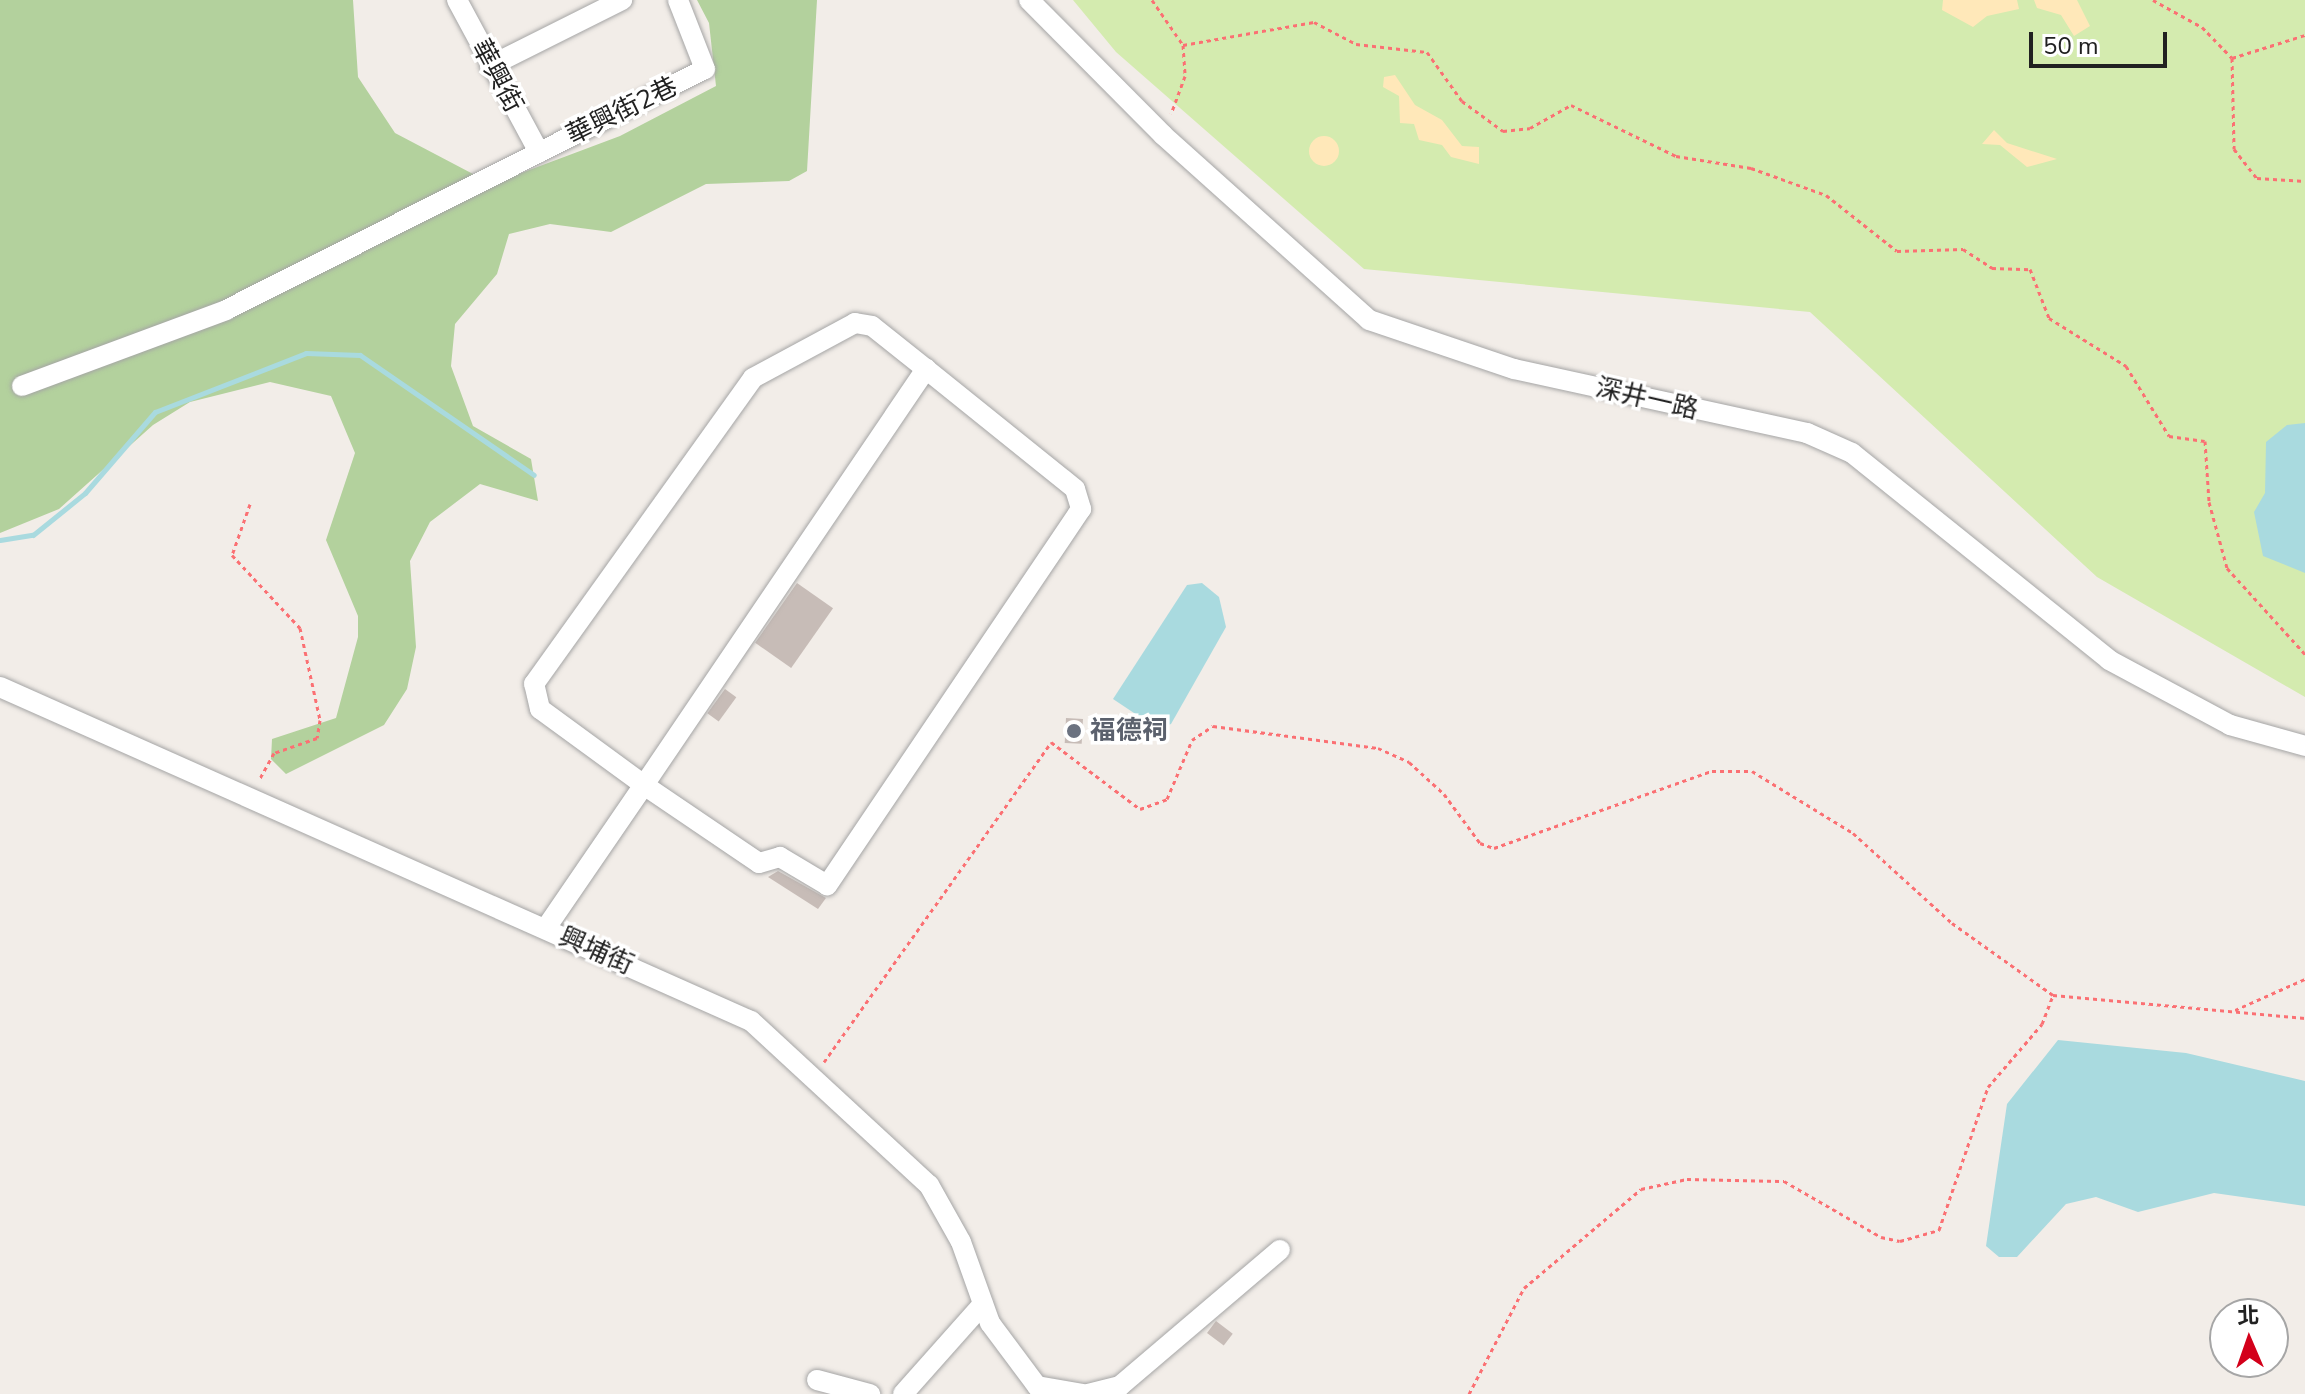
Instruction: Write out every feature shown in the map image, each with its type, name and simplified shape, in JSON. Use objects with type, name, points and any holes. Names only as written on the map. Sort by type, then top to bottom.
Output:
[{"type":"street","name":"華興街","points":[[457,0],[539,152]]},
{"type":"street","points":[[490,66],[622,0]]},
{"type":"street","name":"華興街2巷","points":[[22,386],[226,310],[705,69],[678,0]]},
{"type":"street","name":"深井一路","points":[[1029,0],[1158,129],[1369,320],[1514,369],[1807,433],[1852,453],[2109,660],[2230,725],[2305,746]]},
{"type":"street","points":[[855,323],[872,326],[1075,489],[1081,509],[827,885],[780,857],[759,863],[644,785],[540,709],[534,684],[753,378],[855,323]]},
{"type":"street","points":[[546,928],[926,369]]},
{"type":"street","name":"興埔街","points":[[0,687],[751,1021],[929,1185],[961,1242],[983,1304],[1040,1390]]},
{"type":"street","points":[[1040,1390],[1085,1394],[1120,1386],[1280,1250]]},
{"type":"street","points":[[903,1394],[983,1304]]},
{"type":"street","points":[[817,1380],[870,1394]]},
{"type":"path","points":[[1152,0],[1183,45],[1181,102],[1158,129]]},
{"type":"path","points":[[2153,0],[2202,27],[2232,58],[2234,149],[2257,178],[2305,181]]},
{"type":"path","points":[[1183,45],[1314,22],[1356,44],[1427,52],[1462,101],[1503,131],[1530,128],[1571,105],[1676,156],[1751,168],[1826,195],[1897,251],[1963,249],[1992,268],[2030,269],[2049,318],[2126,366],[2169,436],[2205,441],[2209,502],[2227,568],[2305,654]]},
{"type":"path","points":[[2232,58],[2305,35]]},
{"type":"path","points":[[250,504],[232,555],[300,628],[320,720],[317,738],[274,753],[250,797]]},
{"type":"path","points":[[813,1079],[1051,742],[1140,809],[1167,799],[1192,740],[1213,726],[1378,748],[1409,762],[1444,794],[1480,843],[1494,848],[1712,771],[1752,771],[1853,833],[1952,923],[2053,995],[2305,1018]]},
{"type":"path","points":[[2235,1010],[2305,979]]},
{"type":"path","points":[[1469,1394],[1524,1288],[1641,1189],[1687,1179],[1784,1181],[1881,1237],[1900,1241],[1939,1230],[1988,1087],[2042,1024],[2053,995]]},
{"type":"green space","points":[[0,0],[353,0],[358,77],[395,133],[473,174],[516,175],[620,136],[716,86],[709,23],[697,0],[817,0],[807,171],[789,181],[706,184],[611,232],[550,224],[509,234],[497,274],[455,324],[451,366],[473,426],[531,459],[538,501],[480,484],[430,522],[410,561],[416,647],[407,689],[384,725],[286,774],[271,759],[272,739],[336,718],[358,637],[358,616],[326,540],[355,453],[331,396],[270,382],[190,402],[153,425],[59,509],[0,533]]},
{"type":"green space","points":[[1073,0],[2305,0],[2305,697],[2097,577],[1810,312],[1364,269],[1116,52]]},
{"type":"sand","points":[[1943,0],[2017,0],[2019,9],[1987,16],[1973,27],[1942,10]]},
{"type":"sand","points":[[2034,0],[2077,0],[2090,26],[2074,36],[2061,15],[2037,8]]},
{"type":"sand","points":[[1395,75],[1415,105],[1442,120],[1462,146],[1479,147],[1479,164],[1451,157],[1442,145],[1419,140],[1414,124],[1400,123],[1399,96],[1383,87],[1384,77]]},
{"type":"sand","points":[[1994,130],[2007,143],[2057,159],[2027,167],[2000,145],[1982,144]]},
{"type":"sand","points":[[1324,136],[1335,140],[1339,151],[1335,162],[1324,166],[1313,162],[1309,151],[1313,140]]},
{"type":"water","points":[[2305,423],[2305,573],[2263,556],[2254,512],[2265,493],[2266,442],[2287,425]]},
{"type":"water","points":[[1202,583],[1219,597],[1226,627],[1171,724],[1158,729],[1113,699],[1187,585]]},
{"type":"water","points":[[2058,1040],[2186,1053],[2305,1081],[2305,1206],[2214,1193],[2138,1212],[2096,1197],[2066,1204],[2017,1257],[1999,1257],[1986,1246],[2007,1104]]},
{"type":"building","points":[[797,583],[833,608],[791,668],[755,643]]},
{"type":"building","points":[[725,689],[736,697],[719,721],[707,713]]},
{"type":"building","name":"福德祠","points":[[1066,718],[1083,719],[1082,744],[1065,743]]},
{"type":"building","points":[[778,871],[826,898],[818,909],[768,877]]},
{"type":"building","points":[[1216,1321],[1233,1334],[1224,1346],[1207,1333]]},
{"type":"waterway","points":[[0,540],[33,535],[85,493],[155,412],[306,353],[360,355],[534,475]]},
{"type":"place","name":"福德祠","points":[[1074,731]]}]
